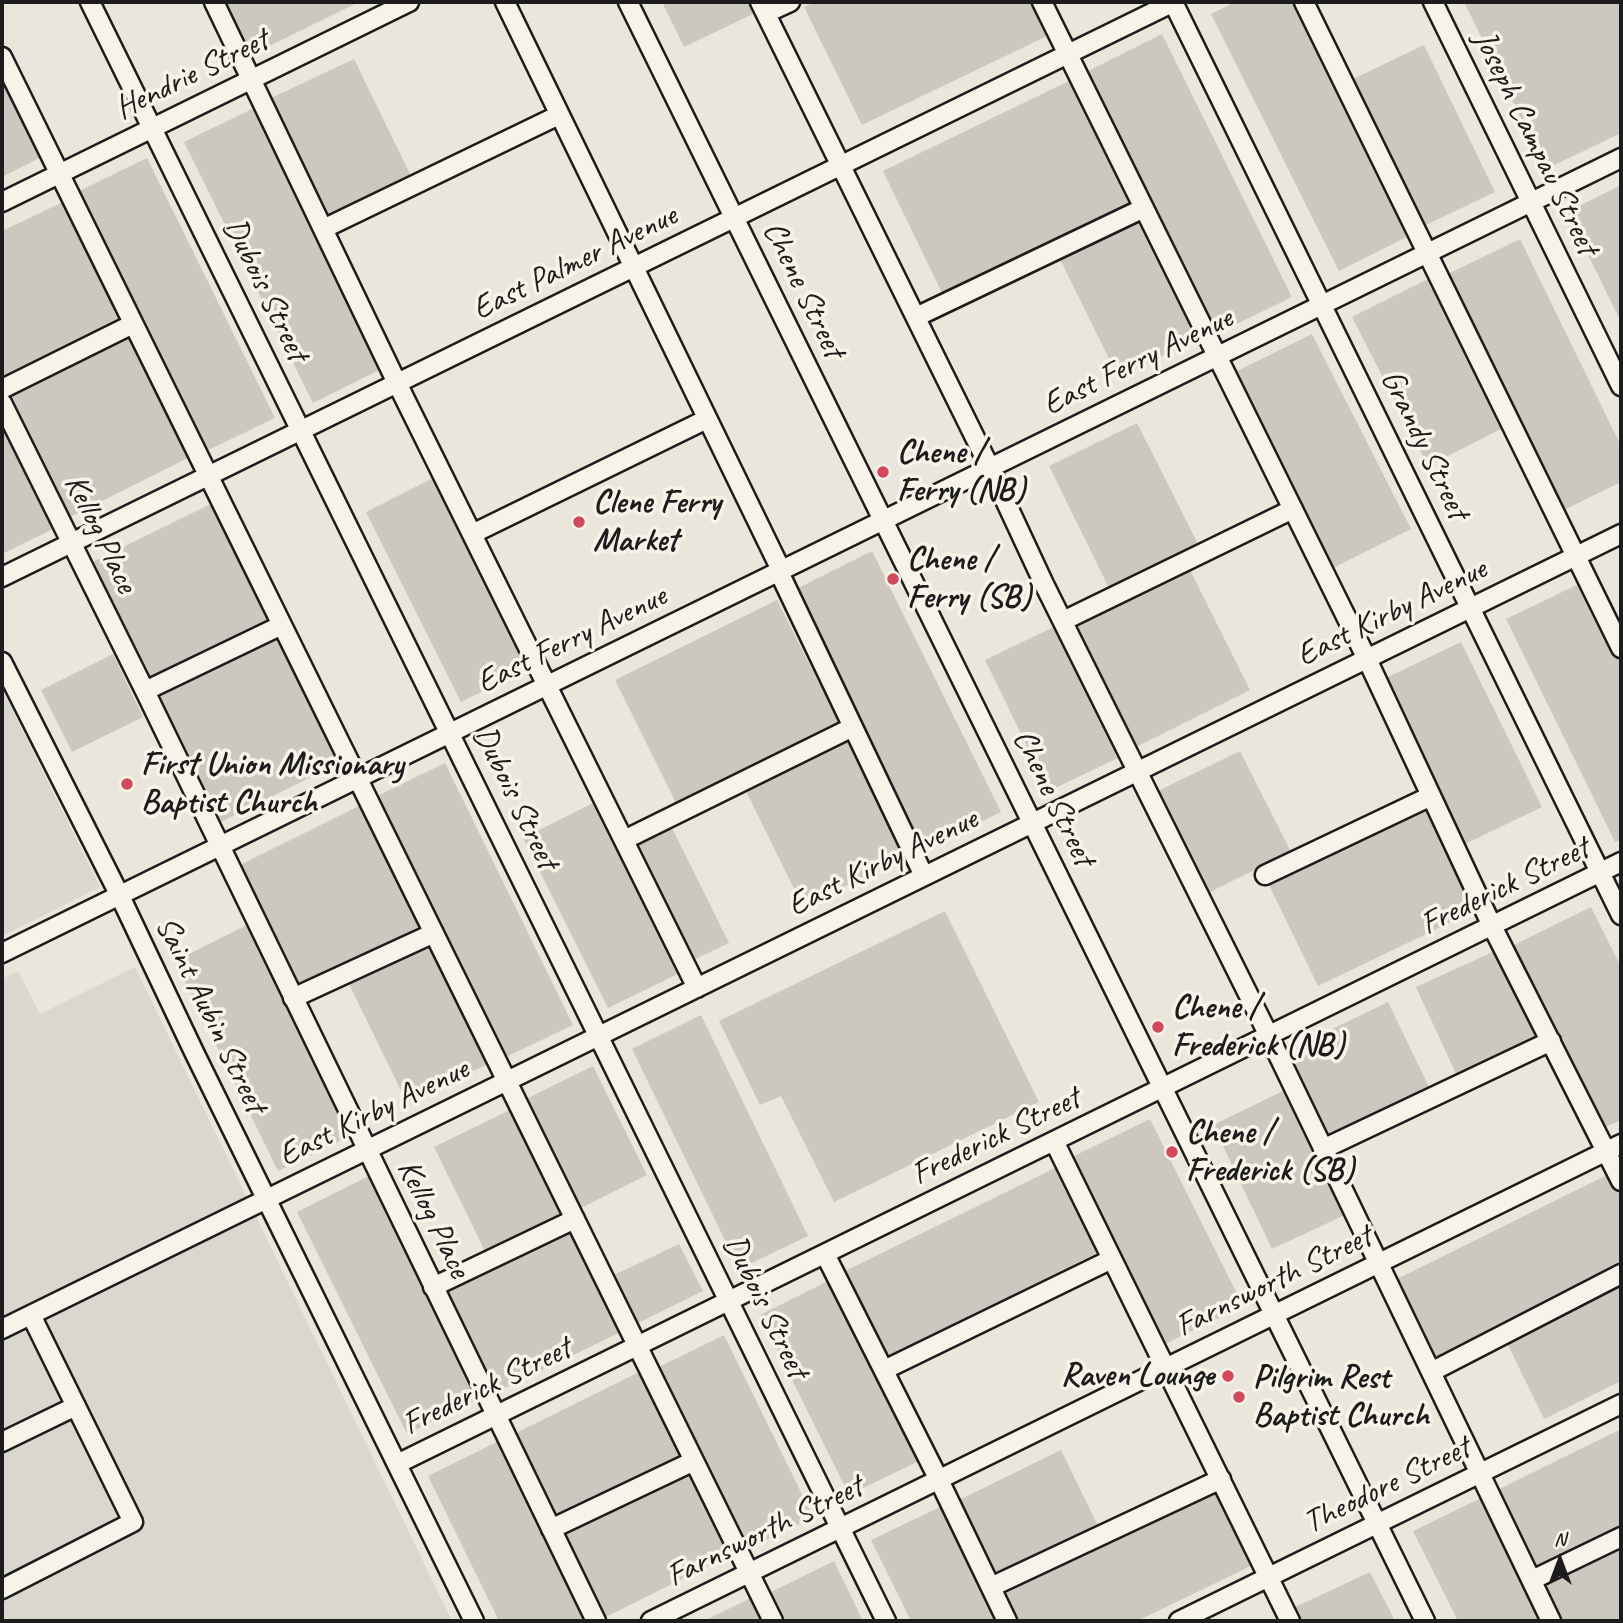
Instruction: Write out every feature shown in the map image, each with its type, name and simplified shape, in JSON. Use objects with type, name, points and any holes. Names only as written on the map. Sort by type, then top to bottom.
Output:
[{"type":"street","name":"Dubois Street","points":[[90,2],[886,1621]]},
{"type":"street","points":[[214,2],[397,383],[697,988]]},
{"type":"street","name":"Hendrie Street","points":[[2,202],[409,2]]},
{"type":"street","points":[[505,2],[924,876]]},
{"type":"street","name":"Chene Street","points":[[628,2],[1424,1621]]},
{"type":"street","points":[[790,2],[763,8],[1269,1035],[1551,1621]]},
{"type":"street","points":[[1042,2],[1367,659],[1492,926],[1550,1041],[1614,1148],[1621,1181]]},
{"type":"street","name":"East Palmer Avenue","points":[[2,577],[1173,2]]},
{"type":"street","name":"Grandy Street","points":[[1173,2],[1621,915]]},
{"type":"street","points":[[1304,2],[1621,648]]},
{"type":"street","name":"Joseph Campau Street","points":[[1433,2],[1621,386]]},
{"type":"street","points":[[2,57],[773,1621]]},
{"type":"street","points":[[323,229],[559,115]]},
{"type":"street","name":"East Ferry Avenue","points":[[2,953],[1621,159]]},
{"type":"street","points":[[916,317],[1143,208]]},
{"type":"street","points":[[2,389],[133,324]]},
{"type":"street","name":"Kellog Place","points":[[2,403],[145,691],[596,1621]]},
{"type":"street","points":[[472,534],[707,419]]},
{"type":"street","points":[[1063,621],[1293,509]]},
{"type":"street","name":"East Kirby Avenue","points":[[2,1329],[1621,534]]},
{"type":"street","points":[[145,691],[282,625]]},
{"type":"street","name":"Saint Aubin Street","points":[[2,662],[120,896],[266,1200],[474,1621]]},
{"type":"street","points":[[624,839],[853,727]]},
{"type":"street","points":[[1265,875],[1431,796]]},
{"type":"street","name":"Frederick Street","points":[[397,1464],[1621,862]]},
{"type":"street","points":[[293,998],[434,933]]},
{"type":"street","points":[[1323,1149],[1550,1041]]},
{"type":"street","points":[[1054,1141],[1290,1621]]},
{"type":"street","name":"Farnsworth Street","points":[[651,1621],[1614,1148]]},
{"type":"street","points":[[433,1287],[575,1219]]},
{"type":"street","points":[[825,1254],[1007,1621]]},
{"type":"street","points":[[884,1370],[1112,1259]]},
{"type":"street","points":[[1431,1372],[1621,1274]]},
{"type":"street","points":[[2,1589],[133,1522],[31,1315]]},
{"type":"street","name":"Theodore Street","points":[[1179,1621],[1621,1404]]},
{"type":"street","points":[[2,1442],[76,1406]]},
{"type":"street","points":[[551,1529],[694,1461]]},
{"type":"street","points":[[991,1587],[1221,1479]]},
{"type":"street","points":[[1532,1580],[1621,1537]]},
{"type":"shaded area","points":[[222,2],[359,2],[249,56]]},
{"type":"shaded area","points":[[662,2],[749,2],[755,13],[684,47]]},
{"type":"shaded area","points":[[815,2],[1033,2],[1049,35],[862,125],[804,7]]},
{"type":"shaded area","points":[[1235,2],[1296,2],[1413,234],[1339,271],[1211,14]]},
{"type":"shaded area","points":[[1464,2],[1621,2],[1621,133],[1546,169]]},
{"type":"shaded area","points":[[1162,34],[1292,297],[1214,335],[1084,73]]},
{"type":"shaded area","points":[[1424,45],[1495,192],[1422,227],[1351,80]]},
{"type":"shaded area","points":[[354,59],[412,178],[324,220],[267,100]]},
{"type":"shaded area","points":[[2,74],[43,156],[2,177]]},
{"type":"shaded area","points":[[1071,80],[1133,205],[944,297],[883,171]]},
{"type":"shaded area","points":[[254,108],[383,368],[313,403],[184,142]]},
{"type":"shaded area","points":[[147,158],[275,418],[204,452],[77,192]]},
{"type":"shaded area","points":[[1621,185],[1621,322],[1567,212]]},
{"type":"shaded area","points":[[63,202],[122,324],[2,382],[2,231]]},
{"type":"shaded area","points":[[1140,217],[1200,338],[1118,377],[1059,257]]},
{"type":"shaded area","points":[[1520,239],[1621,446],[1621,482],[1564,510],[1448,274]]},
{"type":"shaded area","points":[[1428,279],[1503,428],[1428,466],[1352,317]]},
{"type":"shaded area","points":[[1312,334],[1411,529],[1333,568],[1235,372]]},
{"type":"shaded area","points":[[127,336],[188,458],[66,519],[5,397]]},
{"type":"shaded area","points":[[2,423],[53,529],[2,554]]},
{"type":"shaded area","points":[[1137,423],[1198,544],[1109,588],[1049,466]]},
{"type":"shaded area","points":[[435,477],[530,668],[461,702],[366,512]]},
{"type":"shaded area","points":[[215,502],[273,621],[146,683],[88,564]]},
{"type":"shaded area","points":[[872,551],[1001,812],[922,851],[794,590]]},
{"type":"shaded area","points":[[1189,568],[1250,690],[1136,747],[1075,625]]},
{"type":"shaded area","points":[[1583,582],[1621,660],[1621,839],[1615,842],[1506,619]]},
{"type":"shaded area","points":[[777,600],[839,723],[676,803],[615,680]]},
{"type":"shaded area","points":[[1058,625],[1122,756],[1049,791],[985,660]]},
{"type":"shaded area","points":[[278,637],[341,762],[221,822],[158,697]]},
{"type":"shaded area","points":[[1461,642],[1542,807],[1465,844],[1384,679]]},
{"type":"shaded area","points":[[113,654],[143,717],[72,752],[41,690]]},
{"type":"shaded area","points":[[2,689],[100,887],[2,936]]},
{"type":"shaded area","points":[[850,739],[908,855],[803,907],[746,791]]},
{"type":"shaded area","points":[[1240,751],[1291,852],[1206,894],[1156,792]]},
{"type":"shaded area","points":[[445,763],[573,1025],[504,1058],[377,796]]},
{"type":"shaded area","points":[[595,802],[680,973],[608,1008],[523,838]]},
{"type":"shaded area","points":[[363,804],[423,925],[298,987],[238,866]]},
{"type":"shaded area","points":[[1427,806],[1476,910],[1318,986],[1268,883]]},
{"type":"shaded area","points":[[671,826],[729,943],[691,961],[633,844]]},
{"type":"shaded area","points":[[1591,907],[1621,967],[1621,1120],[1604,1128],[1514,945]]},
{"type":"shaded area","points":[[945,911],[1039,1102],[834,1202],[781,1096],[760,1105],[719,1021]]},
{"type":"shaded area","points":[[247,925],[350,1136],[278,1171],[175,961]]},
{"type":"shaded area","points":[[430,941],[490,1063],[407,1103],[348,982]]},
{"type":"shaded area","points":[[1497,950],[1539,1036],[1457,1076],[1416,987]]},
{"type":"shaded area","points":[[135,967],[452,1621],[2,1621],[2,979],[18,971],[40,1014]]},
{"type":"shaded area","points":[[1388,1002],[1429,1087],[1326,1136],[1285,1052]]},
{"type":"shaded area","points":[[701,1015],[808,1236],[739,1269],[632,1049]]},
{"type":"shaded area","points":[[593,1066],[647,1175],[581,1208],[526,1099]]},
{"type":"shaded area","points":[[1287,1089],[1347,1214],[1272,1249],[1213,1125]]},
{"type":"shaded area","points":[[512,1109],[563,1213],[485,1251],[434,1147]]},
{"type":"shaded area","points":[[1150,1119],[1243,1306],[1165,1344],[1072,1157]]},
{"type":"shaded area","points":[[1055,1168],[1097,1253],[886,1357],[843,1272]]},
{"type":"shaded area","points":[[1609,1174],[1621,1198],[1621,1268],[1434,1361],[1395,1280]]},
{"type":"shaded area","points":[[369,1176],[479,1399],[407,1434],[297,1212]]},
{"type":"shaded area","points":[[570,1229],[621,1332],[494,1393],[444,1290]]},
{"type":"shaded area","points":[[679,1244],[703,1291],[636,1324],[612,1276]]},
{"type":"shaded area","points":[[830,1280],[919,1461],[849,1495],[760,1315]]},
{"type":"shaded area","points":[[1621,1285],[1621,1381],[1544,1419],[1506,1341]]},
{"type":"shaded area","points":[[724,1335],[813,1517],[746,1550],[657,1368]]},
{"type":"shaded area","points":[[639,1372],[682,1458],[555,1521],[512,1435]]},
{"type":"shaded area","points":[[1621,1429],[1621,1529],[1535,1572],[1495,1491]]},
{"type":"shaded area","points":[[497,1442],[585,1621],[499,1621],[428,1476]]},
{"type":"shaded area","points":[[1061,1450],[1100,1530],[996,1580],[957,1501]]},
{"type":"shaded area","points":[[687,1469],[730,1555],[602,1619],[559,1533]]},
{"type":"shaded area","points":[[1218,1488],[1255,1564],[1137,1621],[1017,1621],[1003,1591]]},
{"type":"shaded area","points":[[1483,1497],[1544,1621],[1458,1621],[1413,1531]]},
{"type":"shaded area","points":[[942,1506],[998,1621],[911,1621],[871,1540]]},
{"type":"shaded area","points":[[1621,1541],[1621,1621],[1559,1621],[1539,1581]]},
{"type":"shaded area","points":[[834,1561],[863,1621],[782,1621],[769,1593]]},
{"type":"shaded area","points":[[1370,1572],[1395,1621],[1300,1621],[1293,1608]]},
{"type":"shaded area","points":[[751,1598],[763,1621],[704,1621]]},
{"type":"place","name":"Chene / Ferry (NB)","points":[[883,472]]},
{"type":"place","name":"Clene Ferry Market","points":[[579,522]]},
{"type":"place","name":"Chene / Ferry (SB)","points":[[893,579]]},
{"type":"place","name":"First Union Missionary Baptist Church","points":[[127,784]]},
{"type":"place","name":"Chene / Frederick (NB)","points":[[1158,1027]]},
{"type":"place","name":"Chene / Frederick (SB)","points":[[1172,1152]]},
{"type":"place","name":"Raven Lounge","points":[[1228,1376]]},
{"type":"place","name":"Pilgrim Rest Baptist Church","points":[[1239,1397]]}]
